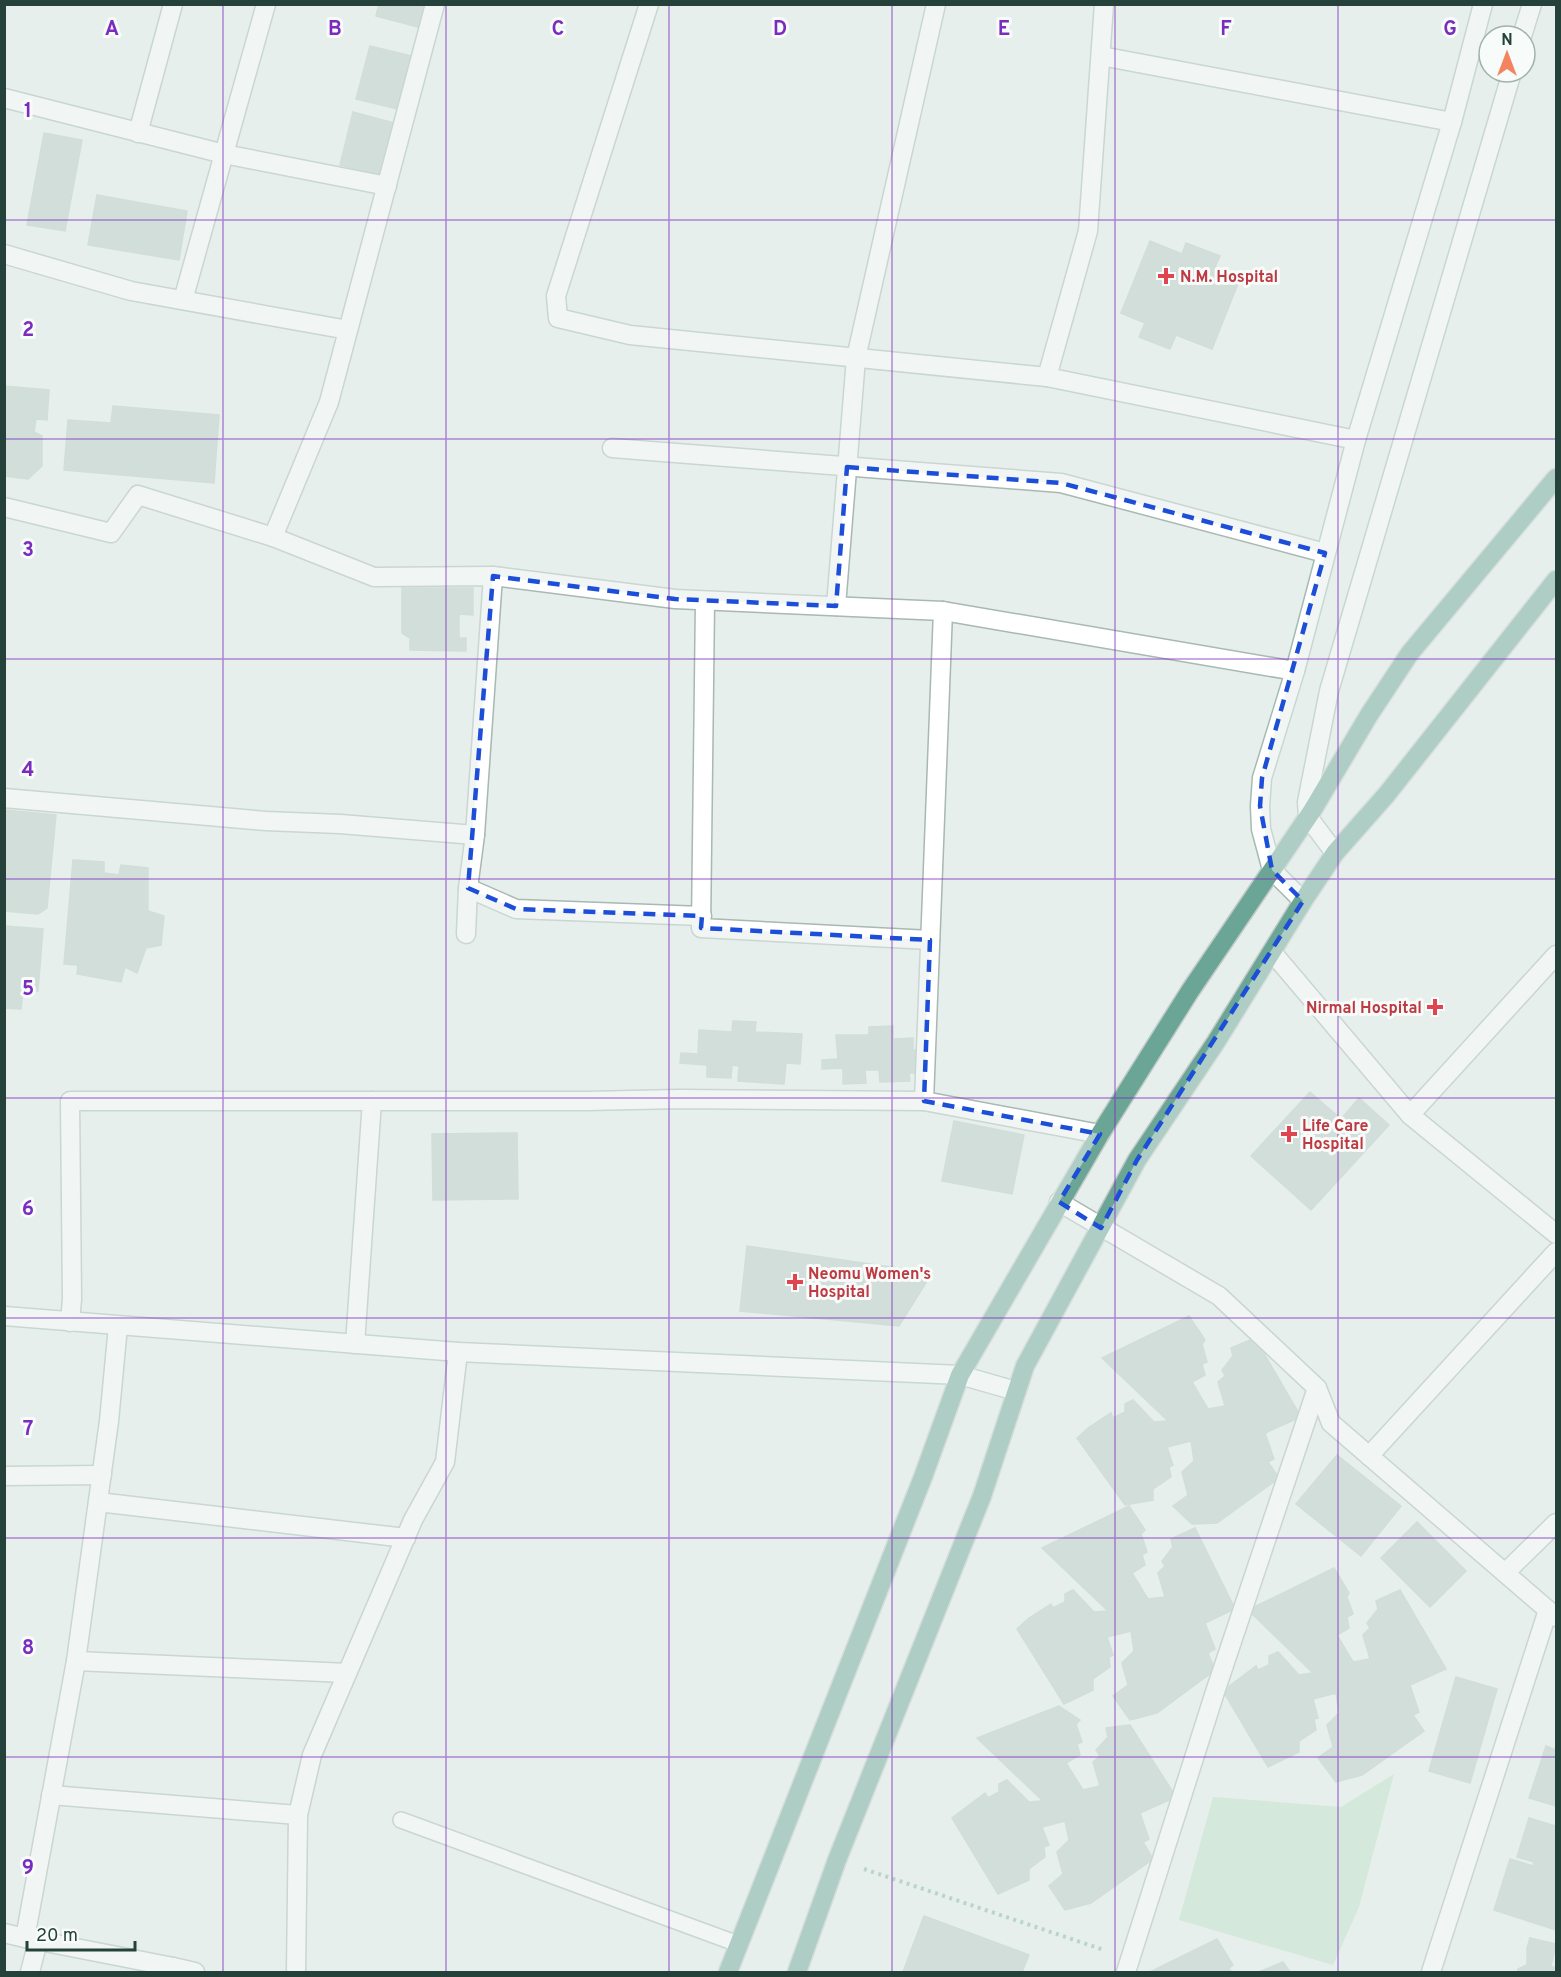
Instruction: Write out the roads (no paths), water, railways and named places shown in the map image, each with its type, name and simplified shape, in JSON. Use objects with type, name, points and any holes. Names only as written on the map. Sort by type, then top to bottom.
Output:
[{"type":"main road","points":[[728,1972],[923,1477],[960,1375],[1100,1134],[1190,991],[1308,817],[1369,715],[1410,653],[1557,478]]},
{"type":"main road","points":[[797,1972],[837,1860],[982,1496],[1025,1366],[1137,1160],[1216,1042],[1335,853],[1387,794],[1557,580]]},
{"type":"street","points":[[138,133],[173,4]]},
{"type":"street","points":[[183,300],[266,4]]},
{"type":"street","points":[[273,537],[329,402],[435,4]]},
{"type":"street","points":[[649,4],[556,296],[558,318],[630,335],[1047,377],[1356,441]]},
{"type":"street","points":[[837,606],[856,358],[936,4]]},
{"type":"street","points":[[1047,377],[1089,231],[1104,4]]},
{"type":"street","points":[[1303,901],[1272,870],[1261,829],[1262,777],[1295,671],[1356,441],[1452,122],[1483,4]]},
{"type":"street","points":[[1526,24],[1532,4]]},
{"type":"street","points":[[1101,56],[1452,122]]},
{"type":"street","points":[[1335,853],[1308,817],[1307,802],[1329,691],[1508,84]]},
{"type":"street","points":[[4,98],[224,154],[387,186]]},
{"type":"street","points":[[4,254],[132,291],[348,330]]},
{"type":"street","points":[[612,448],[1061,483],[1325,553]]},
{"type":"street","points":[[4,507],[111,533],[138,495],[273,537],[374,577],[493,576],[675,599],[943,611],[1295,671]]},
{"type":"street","points":[[466,934],[493,576]]},
{"type":"street","points":[[705,601],[701,928],[930,940]]},
{"type":"street","points":[[924,1101],[943,611]]},
{"type":"street","points":[[4,798],[266,821],[340,824],[475,835]]},
{"type":"street","points":[[468,888],[516,909],[702,916]]},
{"type":"street","points":[[1272,952],[1410,1114],[1557,1234]]},
{"type":"street","points":[[1410,1114],[1557,955]]},
{"type":"street","points":[[70,1322],[72,1299],[70,1101],[679,1099],[924,1101],[1100,1134]]},
{"type":"street","points":[[355,1344],[372,1101]]},
{"type":"street","points":[[1059,1202],[1219,1296],[1317,1388],[1331,1423],[1552,1613],[1431,1972]]},
{"type":"street","points":[[1369,1456],[1557,1252]]},
{"type":"street","points":[[4,1316],[458,1352],[960,1375],[1016,1391]]},
{"type":"street","points":[[30,1972],[31,1939],[51,1795],[76,1661],[102,1475],[118,1326]]},
{"type":"street","points":[[296,1972],[298,1815],[312,1755],[406,1538],[445,1462],[458,1352]]},
{"type":"street","points":[[1128,1966],[1215,1692],[1317,1388]]},
{"type":"street","points":[[4,1476],[102,1475]]},
{"type":"street","points":[[98,1502],[406,1538]]},
{"type":"street","points":[[1505,1573],[1557,1524]]},
{"type":"street","points":[[76,1661],[347,1673]]},
{"type":"street","points":[[51,1795],[298,1815]]},
{"type":"street","points":[[4,1933],[172,1970],[195,1972]]},
{"type":"lane","points":[[401,1820],[738,1944]]},
{"type":"place","name":"N.M. Hospital","points":[[1166,276]]},
{"type":"place","name":"Nirmal Hospital","points":[[1435,1007]]},
{"type":"place","name":"Life Care Hospital","points":[[1289,1134]]},
{"type":"place","name":"Neomu Women's Hospital","points":[[795,1282]]}]
